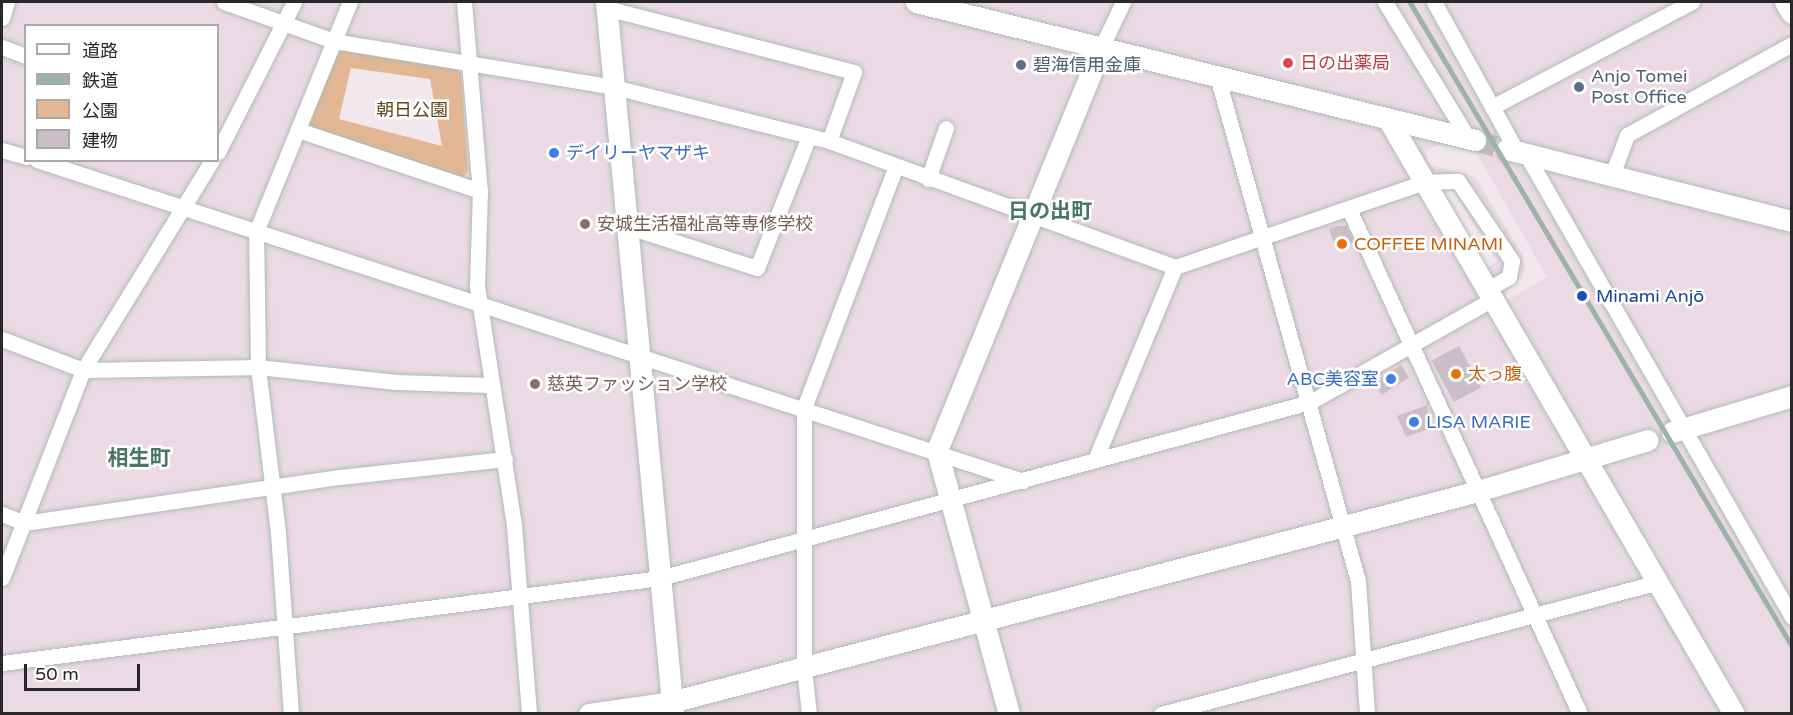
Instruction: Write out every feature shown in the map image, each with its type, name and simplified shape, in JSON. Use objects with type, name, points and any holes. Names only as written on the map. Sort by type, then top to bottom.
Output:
[{"type":"street","points":[[2,18],[7,2]]},
{"type":"street","points":[[2,663],[660,578],[1310,402],[1409,346],[1490,294],[1509,277],[1512,261],[1465,184],[1425,182],[1175,267],[895,168],[829,141],[614,87],[334,41],[224,2]]},
{"type":"street","points":[[222,135],[294,2]]},
{"type":"street","points":[[291,714],[258,367],[256,232],[350,2]]},
{"type":"street","points":[[464,2],[480,190],[480,305],[489,385],[505,459],[520,596],[529,714]]},
{"type":"street","points":[[916,2],[1218,79],[1472,139]]},
{"type":"street","points":[[1009,714],[949,501],[937,450],[1101,48],[1123,2]]},
{"type":"street","points":[[1384,2],[1472,139]]},
{"type":"street","points":[[1435,2],[1517,153],[1678,430],[1791,617]]},
{"type":"street","points":[[1492,108],[1692,2]]},
{"type":"street","points":[[1785,2],[1791,13]]},
{"type":"street","points":[[672,708],[637,356],[629,227],[606,5],[854,72],[829,141]]},
{"type":"street","points":[[1612,175],[1627,135],[1791,44]]},
{"type":"street","points":[[2,46],[24,55]]},
{"type":"street","points":[[1218,79],[1310,402],[1358,581],[1367,714]]},
{"type":"street","points":[[1388,119],[1588,456],[1734,714]]},
{"type":"street","points":[[928,179],[946,128]]},
{"type":"street","points":[[298,130],[480,190]]},
{"type":"street","points":[[629,227],[758,268],[809,136]]},
{"type":"street","points":[[2,150],[24,156]]},
{"type":"street","points":[[1517,153],[1791,221]]},
{"type":"street","points":[[44,162],[637,356],[937,450],[1023,481]]},
{"type":"street","points":[[2,578],[83,370],[211,162]]},
{"type":"street","points":[[809,714],[804,668],[804,408],[895,168]]},
{"type":"street","points":[[1348,209],[1580,714]]},
{"type":"street","points":[[1095,460],[1175,267]]},
{"type":"street","points":[[2,339],[83,370],[258,367],[396,382],[489,385]]},
{"type":"street","points":[[1678,430],[1791,396]]},
{"type":"street","points":[[589,714],[672,708],[804,668],[1478,490],[1648,440]]},
{"type":"street","points":[[2,514],[24,523],[505,459]]},
{"type":"street","points":[[1161,714],[1534,612],[1659,582]]},
{"type":"green space","name":"朝日公園","points":[[342,50],[455,67],[461,74],[468,171],[463,177],[311,128],[309,122],[335,56]]},
{"type":"shaded area","points":[[351,68],[430,79],[442,146],[339,119]]},
{"type":"shaded area","points":[[1441,144],[1476,152],[1547,277],[1504,302],[1506,289],[1525,272],[1523,256],[1475,177],[1431,165],[1426,151]]},
{"type":"shaded area","points":[[1450,186],[1497,261],[1487,268],[1440,192]]},
{"type":"building","name":"COFFEE MINAMI","points":[[1346,226],[1354,242],[1336,249],[1329,229]]},
{"type":"building","name":"太っ腹","points":[[1459,346],[1481,387],[1454,402],[1432,361]]},
{"type":"building","name":"ABC美容室","points":[[1401,365],[1409,378],[1382,395],[1374,382]]},
{"type":"building","name":"LISA MARIE","points":[[1427,405],[1431,428],[1406,437],[1397,416]]},
{"type":"tunnel","points":[[1475,140],[1507,149]]},
{"type":"railway","points":[[1410,2],[1792,646]]},
{"type":"place","name":"日の出薬局","points":[[1288,63]]},
{"type":"place","name":"碧海信用金庫","points":[[1021,65]]},
{"type":"place","name":"Anjo Tomei Post Office","points":[[1579,87]]},
{"type":"place","name":"デイリーヤマザキ","points":[[554,153]]},
{"type":"place","name":"安城生活福祉高等専修学校","points":[[585,224]]},
{"type":"place","name":"COFFEE MINAMI","points":[[1342,244]]},
{"type":"place","name":"Minami Anjō","points":[[1582,296]]},
{"type":"place","name":"太っ腹","points":[[1456,374]]},
{"type":"place","name":"ABC美容室","points":[[1391,379]]},
{"type":"place","name":"慈英ファッション学校","points":[[535,384]]},
{"type":"place","name":"LISA MARIE","points":[[1414,422]]},
{"type":"district","name":"日の出町","points":[[1050,212]]},
{"type":"district","name":"相生町","points":[[139,459]]}]
